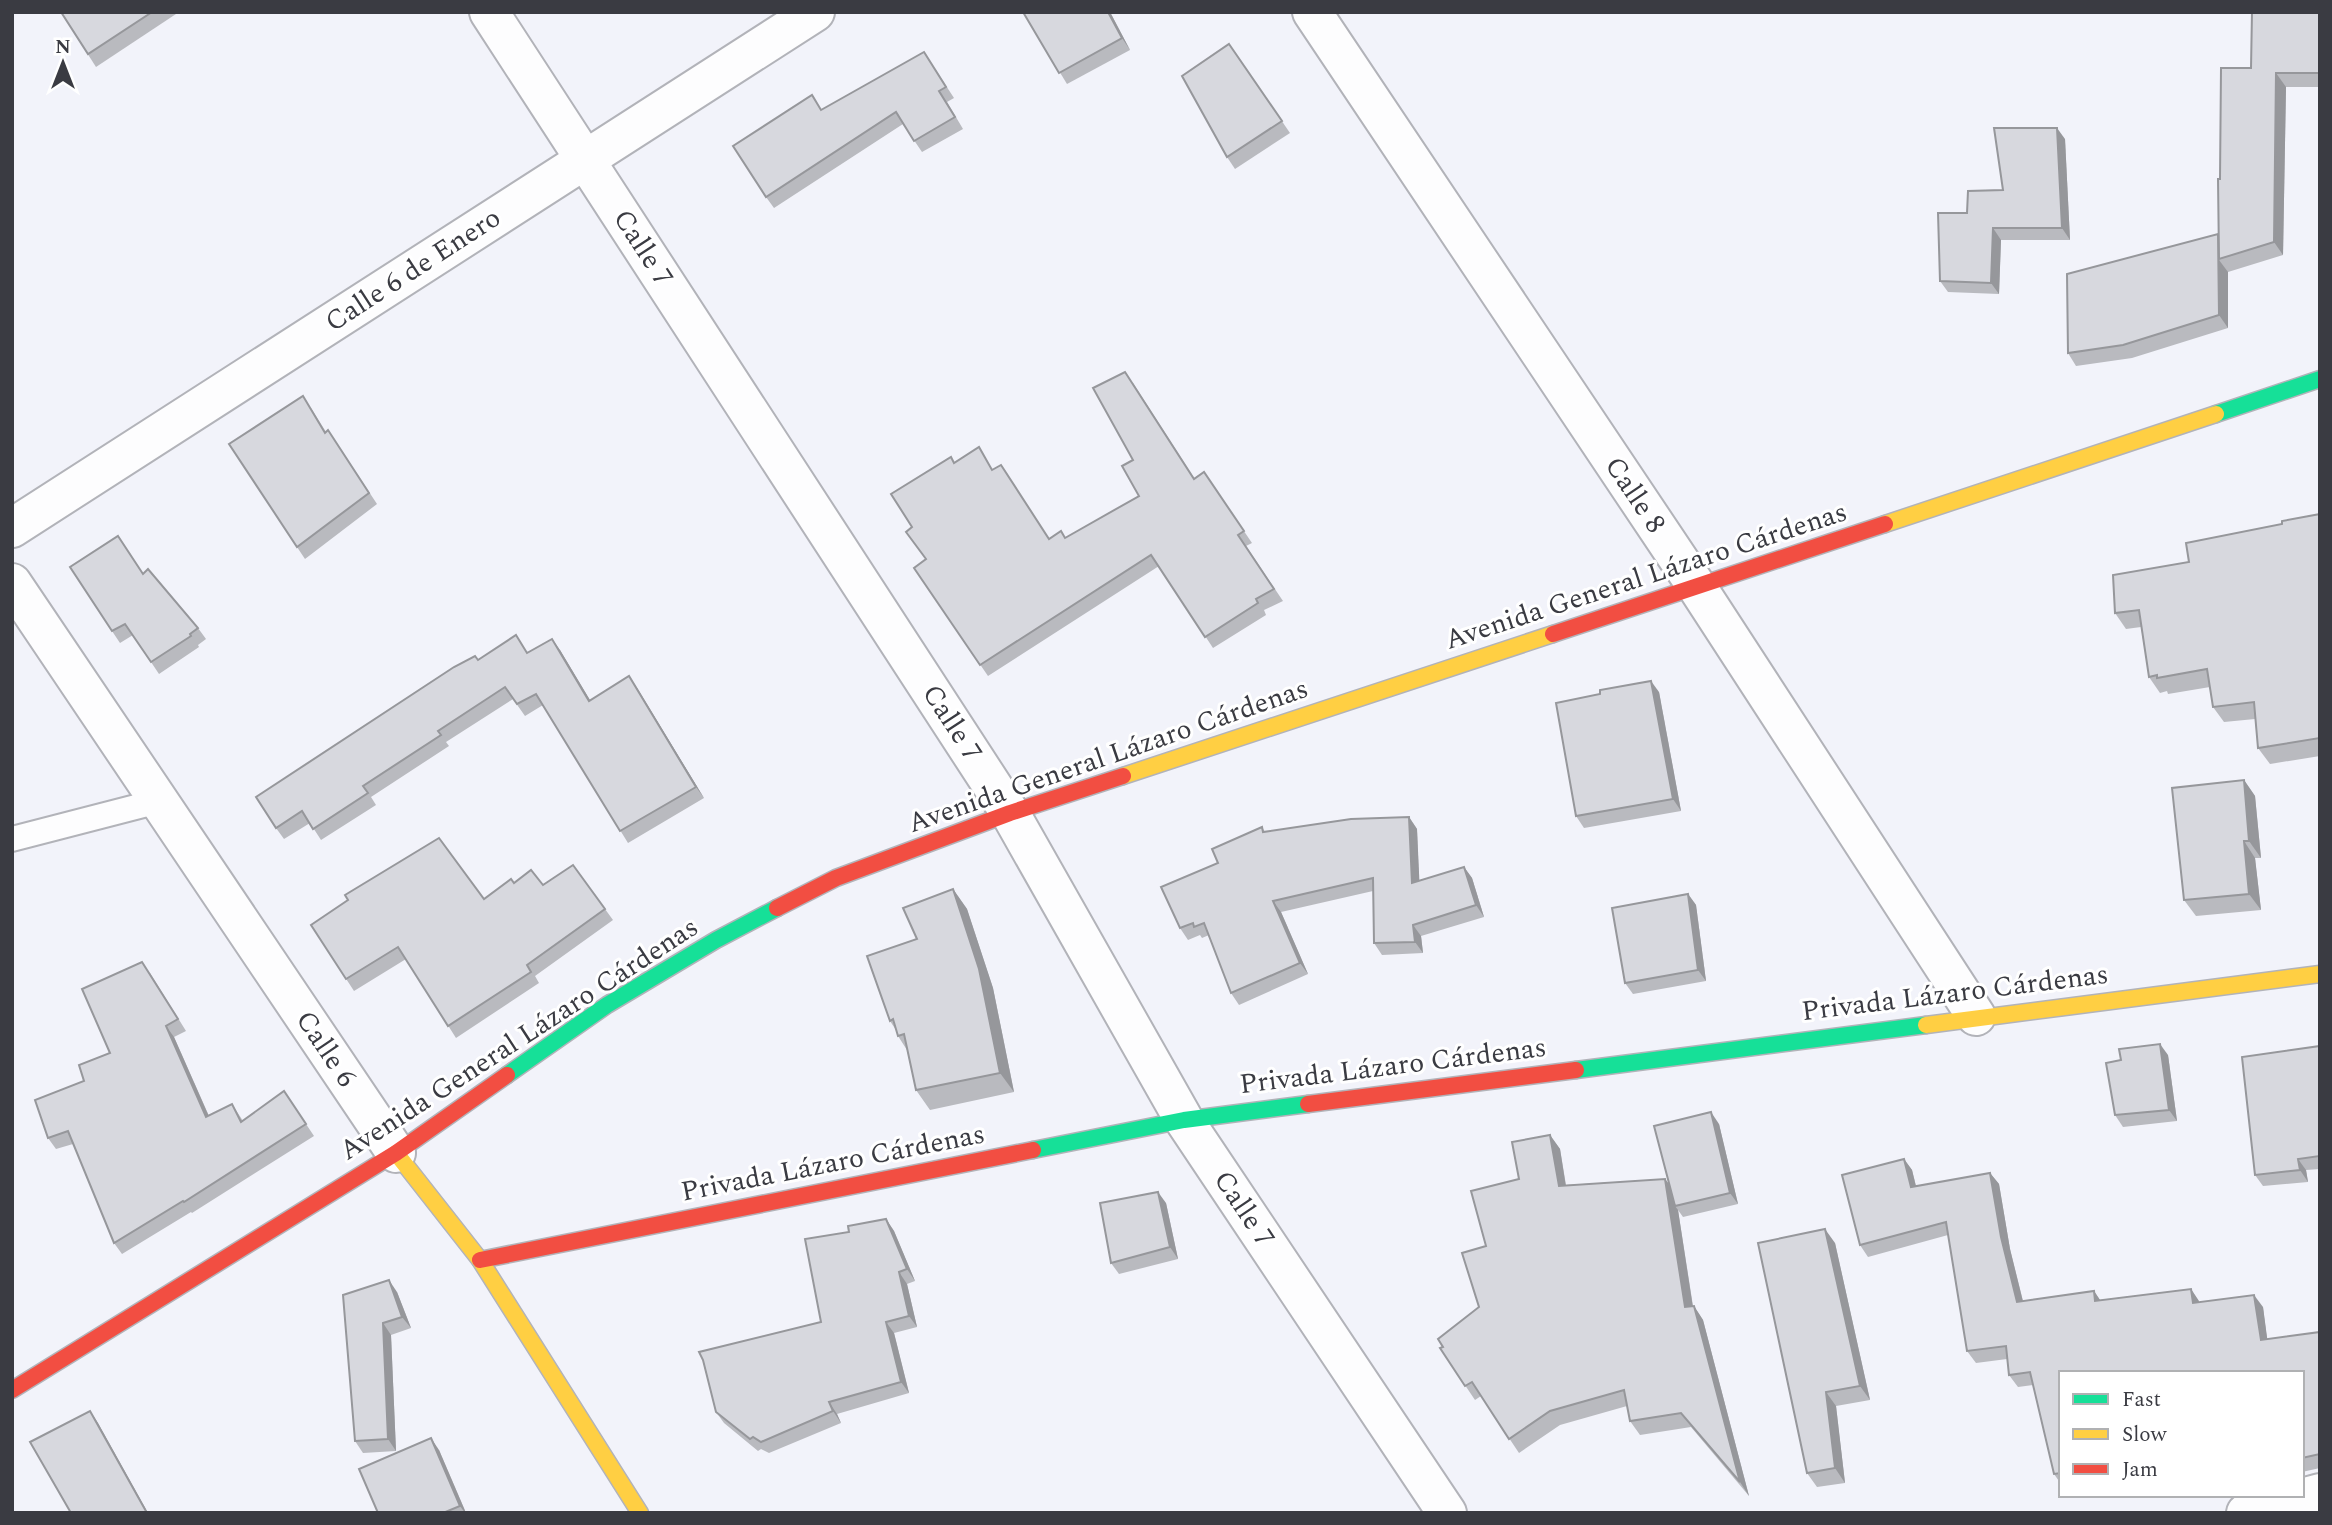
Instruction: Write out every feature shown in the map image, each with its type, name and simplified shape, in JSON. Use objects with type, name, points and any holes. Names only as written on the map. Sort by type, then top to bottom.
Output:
[{"type":"main road","name":"Avenida General Lázaro Cárdenas","points":[[12,1390],[396,1153],[607,1005],[716,940],[836,878],[1010,813],[2320,379]]},
{"type":"main road","name":"Privada Lázaro Cárdenas","points":[[480,1260],[1184,1120],[1976,1016],[2320,974]]},
{"type":"main road","name":"Calle 6","points":[[396,1153],[480,1260],[640,1513]]},
{"type":"street","name":"Calle 7","points":[[489,12],[1010,813],[1184,1120],[1447,1513]]},
{"type":"street","name":"Calle 6 de Enero","points":[[12,528],[815,12]]},
{"type":"street","name":"Calle 8","points":[[1312,12],[1697,587],[1976,1016]]},
{"type":"street","name":"Calle 6","points":[[12,583],[396,1153]]},
{"type":"street","points":[[2246,1513],[2320,1493]]},
{"type":"lane","points":[[12,839],[159,802]]},
{"type":"building","points":[[61,12],[152,12],[88,54]]},
{"type":"building","points":[[1023,12],[1108,12],[1122,38],[1059,73]]},
{"type":"building","points":[[2252,12],[2320,12],[2320,73],[2276,73],[2274,242],[2219,259],[2221,68],[2251,68]]},
{"type":"building","points":[[1229,44],[1282,121],[1227,157],[1182,76]]},
{"type":"building","points":[[924,52],[946,87],[939,91],[955,117],[914,141],[896,112],[766,197],[733,146],[812,95],[821,110]]},
{"type":"building","points":[[1994,128],[2057,128],[2062,228],[1993,228],[1991,283],[1940,281],[1938,213],[1967,213],[1968,191],[2003,190]]},
{"type":"building","points":[[2218,234],[2219,315],[2123,345],[2068,353],[2067,274]]},
{"type":"building","points":[[1125,372],[1194,479],[1204,472],[1244,531],[1238,535],[1274,589],[1256,599],[1258,603],[1205,637],[1151,555],[980,665],[914,568],[926,559],[906,532],[912,527],[891,494],[951,457],[954,463],[979,447],[992,470],[1001,465],[1049,539],[1061,531],[1065,538],[1139,496],[1122,466],[1133,460],[1093,388]]},
{"type":"building","points":[[303,396],[325,433],[328,430],[369,493],[297,547],[229,444]]},
{"type":"building","points":[[2320,514],[2320,738],[2258,748],[2254,702],[2213,707],[2207,669],[2149,677],[2139,610],[2115,613],[2113,575],[2189,562],[2186,543]]},
{"type":"building","points":[[118,536],[143,574],[148,569],[198,628],[191,636],[151,662],[125,624],[112,631],[70,567]]},
{"type":"building","points":[[516,635],[527,653],[552,639],[589,701],[629,676],[696,787],[620,831],[536,694],[517,704],[505,687],[438,731],[441,735],[363,786],[368,793],[313,829],[302,811],[276,828],[256,797],[454,667],[475,656],[478,660]]},
{"type":"building","points":[[1651,681],[1673,799],[1576,816],[1556,703],[1600,694],[1600,690]]},
{"type":"building","points":[[2244,780],[2249,841],[2244,841],[2249,894],[2184,900],[2172,788]]},
{"type":"building","points":[[1409,817],[1412,883],[1464,867],[1476,905],[1413,925],[1415,942],[1374,943],[1373,878],[1273,901],[1300,963],[1231,993],[1204,923],[1194,927],[1193,923],[1180,928],[1161,887],[1218,863],[1212,849],[1262,827],[1263,832],[1351,819]]},
{"type":"building","points":[[439,838],[484,899],[511,879],[514,883],[531,870],[543,885],[573,865],[605,909],[527,965],[531,972],[448,1026],[398,947],[346,979],[311,925],[348,900],[345,895]]},
{"type":"building","points":[[953,889],[979,969],[1000,1073],[916,1090],[904,1034],[898,1036],[893,1019],[890,1021],[867,956],[917,939],[903,908]]},
{"type":"building","points":[[1688,894],[1698,970],[1625,983],[1612,908]]},
{"type":"building","points":[[142,962],[178,1019],[166,1026],[206,1117],[232,1104],[241,1122],[284,1091],[306,1124],[114,1243],[68,1131],[48,1138],[35,1100],[84,1081],[79,1065],[110,1053],[82,989]]},
{"type":"building","points":[[2160,1044],[2169,1110],[2115,1115],[2106,1063],[2121,1060],[2119,1049]]},
{"type":"building","points":[[2320,1046],[2320,1156],[2298,1159],[2300,1170],[2255,1175],[2242,1057]]},
{"type":"building","points":[[1711,1112],[1730,1193],[1675,1206],[1654,1126]]},
{"type":"building","points":[[1550,1135],[1559,1186],[1665,1179],[1685,1307],[1694,1306],[1740,1482],[1681,1413],[1630,1421],[1624,1390],[1550,1411],[1509,1439],[1472,1382],[1465,1386],[1440,1348],[1443,1347],[1438,1339],[1479,1307],[1462,1253],[1486,1246],[1471,1191],[1519,1179],[1512,1142]]},
{"type":"building","points":[[1904,1159],[1911,1187],[1990,1173],[2001,1237],[2017,1302],[2094,1291],[2095,1301],[2191,1289],[2193,1303],[2254,1295],[2261,1340],[2320,1332],[2320,1454],[2304,1458],[2304,1371],[2059,1371],[2059,1473],[2054,1474],[2030,1372],[2009,1375],[2006,1346],[1967,1351],[1946,1222],[1860,1245],[1842,1175]]},
{"type":"building","points":[[1158,1192],[1170,1247],[1111,1263],[1100,1203]]},
{"type":"building","points":[[886,1219],[907,1269],[899,1272],[909,1316],[886,1322],[901,1382],[829,1402],[833,1411],[761,1442],[753,1437],[750,1439],[716,1412],[699,1352],[821,1322],[805,1239],[849,1232],[848,1226]]},
{"type":"building","points":[[1825,1229],[1860,1386],[1826,1392],[1835,1468],[1807,1473],[1758,1243]]},
{"type":"building","points":[[389,1280],[402,1317],[383,1323],[388,1439],[355,1441],[343,1295]]},
{"type":"building","points":[[90,1411],[147,1513],[71,1513],[30,1442]]},
{"type":"building","points":[[431,1438],[460,1506],[443,1513],[378,1513],[359,1469]]},
{"type":"traffic: fast","points":[[2216,414],[2320,379]]},
{"type":"traffic: fast","points":[[507,1075],[607,1005],[716,940],[777,908]]},
{"type":"traffic: fast","points":[[1576,1070],[1926,1025]]},
{"type":"traffic: fast","points":[[1033,1150],[1184,1120],[1308,1104]]},
{"type":"traffic: slow","points":[[1885,524],[2216,414]]},
{"type":"traffic: slow","points":[[1123,776],[1553,634]]},
{"type":"traffic: slow","points":[[1926,1025],[2320,974]]},
{"type":"traffic: slow","points":[[396,1153],[480,1260],[640,1513]]},
{"type":"traffic: jam","points":[[1553,634],[1885,524]]},
{"type":"traffic: jam","points":[[777,908],[836,878],[1010,813],[1123,776]]},
{"type":"traffic: jam","points":[[1308,1104],[1576,1070]]},
{"type":"traffic: jam","points":[[12,1390],[396,1153],[507,1075]]},
{"type":"traffic: jam","points":[[480,1260],[1033,1150]]}]
